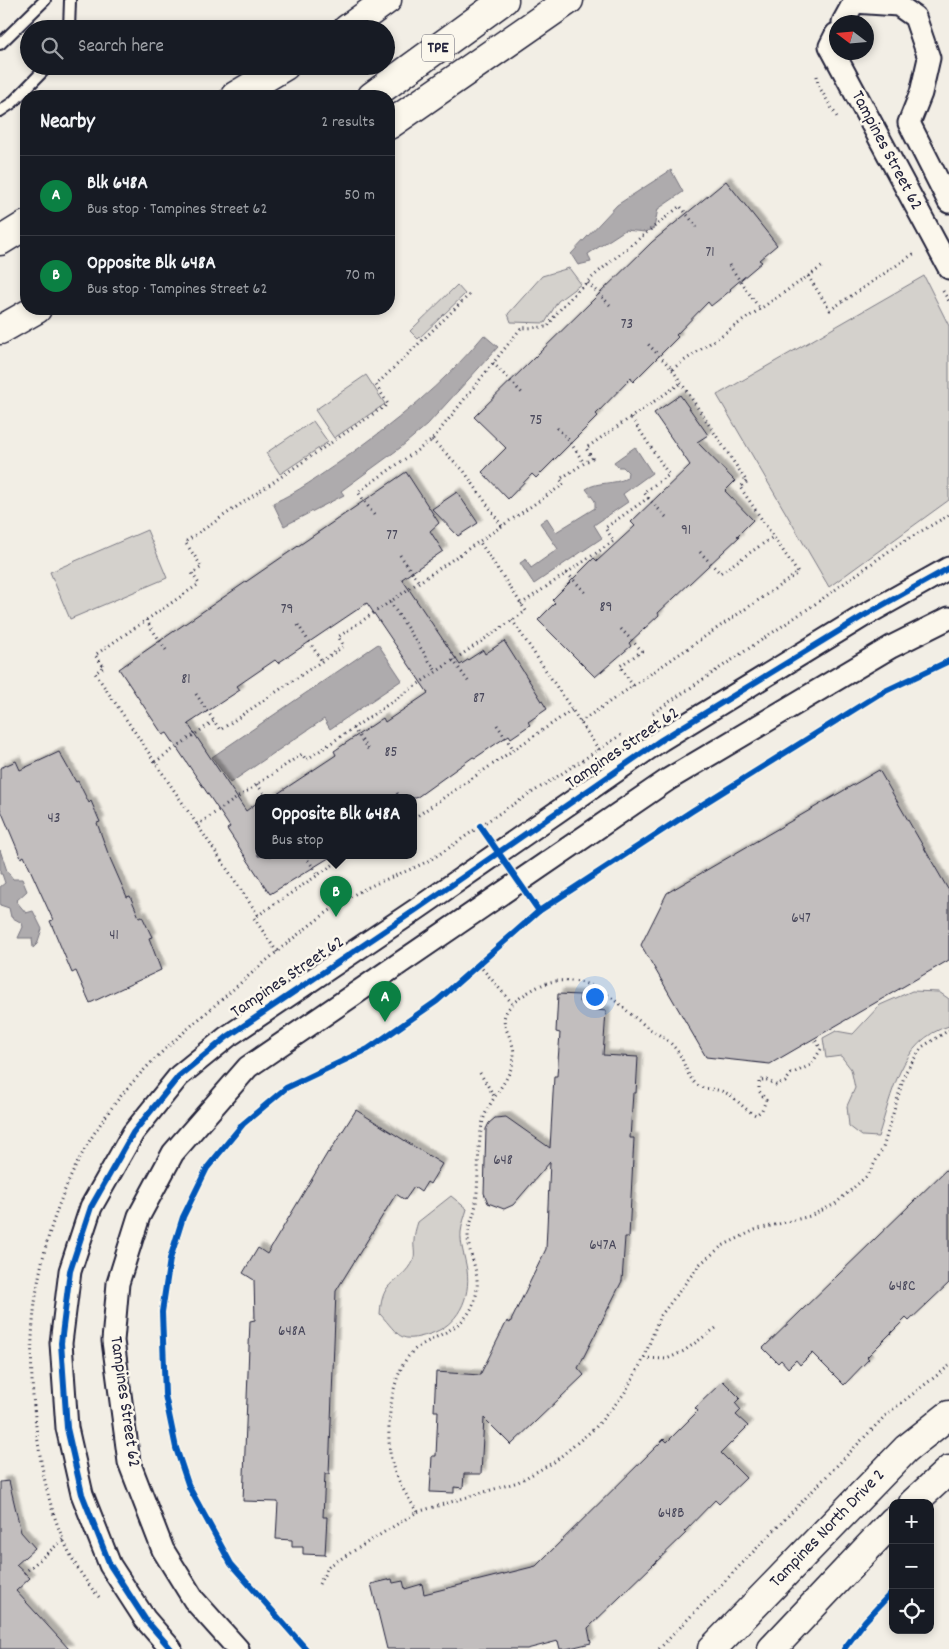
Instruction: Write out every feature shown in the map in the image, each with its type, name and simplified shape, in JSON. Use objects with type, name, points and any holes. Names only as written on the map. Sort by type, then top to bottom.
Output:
[{"type":"main road","points":[[359,20],[387,0]]},
{"type":"main road","name":"TPE","points":[[380,90],[504,0]]},
{"type":"main road","points":[[395,121],[569,0]]},
{"type":"main road","points":[[245,90],[270,75]]},
{"type":"main road","points":[[0,241],[20,229]]},
{"type":"main road","points":[[0,330],[26,315]]},
{"type":"main road","name":"Tampines North Drive 2","points":[[712,1649],[906,1449],[949,1415]]},
{"type":"main road","points":[[917,1499],[949,1470]]},
{"type":"main road","points":[[772,1649],[889,1525]]},
{"type":"street","name":"Tampines Street 62","points":[[847,15],[854,2],[898,5],[915,17],[929,58],[921,93],[910,123],[949,202]]},
{"type":"street","name":"Tampines Street 62","points":[[837,60],[949,268]]},
{"type":"street","points":[[912,200],[939,183]]},
{"type":"street","name":"Tampines Street 62","points":[[171,1649],[144,1619],[110,1564],[82,1494],[67,1428],[61,1343],[70,1271],[90,1206],[133,1133],[179,1076],[227,1037],[661,740],[866,614],[949,568]]},
{"type":"street","name":"Tampines Street 62","points":[[238,1649],[194,1600],[163,1550],[129,1462],[119,1387],[113,1341],[118,1282],[140,1216],[173,1153],[248,1067],[256,1061],[669,778],[891,646],[949,618]]},
{"type":"lane","points":[[25,20],[45,0]]},
{"type":"lane","points":[[69,20],[70,0]]},
{"type":"lane","points":[[0,44],[20,24]]},
{"type":"lane","points":[[25,90],[39,75]]},
{"type":"lane","points":[[0,110],[12,104],[20,96]]},
{"type":"path","points":[[374,515],[358,492],[432,440],[521,328],[548,328],[553,317],[588,283],[680,206],[697,227]]},
{"type":"path","points":[[808,276],[830,310],[918,251]]},
{"type":"path","points":[[728,265],[760,309]]},
{"type":"path","points":[[672,369],[823,266]]},
{"type":"path","points":[[588,283],[612,307]]},
{"type":"path","points":[[258,916],[95,673],[104,667],[95,654],[199,584],[192,573],[202,567],[185,542],[388,404],[376,385],[469,295]]},
{"type":"path","points":[[580,722],[798,573],[740,487],[747,482],[682,383],[672,369],[646,342]]},
{"type":"path","points":[[493,363],[522,393]]},
{"type":"path","points":[[196,694],[220,730],[344,646],[338,637],[564,484],[560,479],[592,458],[586,448],[682,383]]},
{"type":"path","points":[[631,417],[669,475],[644,492],[666,516]]},
{"type":"path","points":[[557,428],[568,439],[584,463]]},
{"type":"path","points":[[432,440],[464,471],[502,526]]},
{"type":"path","points":[[521,604],[614,541],[605,528],[648,498]]},
{"type":"path","points":[[700,552],[720,573],[773,537]]},
{"type":"path","points":[[197,824],[302,754],[306,760],[526,611],[479,541]]},
{"type":"path","points":[[400,554],[419,582]]},
{"type":"path","points":[[567,573],[586,593]]},
{"type":"path","points":[[390,602],[436,672]]},
{"type":"path","points":[[146,620],[168,653]]},
{"type":"path","points":[[512,620],[599,750]]},
{"type":"path","points":[[298,625],[322,661]]},
{"type":"path","points":[[621,629],[642,651],[620,666],[633,686]]},
{"type":"path","points":[[453,660],[470,684]]},
{"type":"path","points":[[417,816],[572,710]]},
{"type":"path","points":[[155,762],[214,721]]},
{"type":"path","points":[[497,725],[514,750]]},
{"type":"path","points":[[353,728],[370,752]]},
{"type":"path","points":[[257,784],[264,794]]},
{"type":"path","points":[[480,826],[498,853]]},
{"type":"path","points":[[307,859],[318,874]]},
{"type":"path","points":[[277,952],[254,918],[341,859]]},
{"type":"path","points":[[472,971],[486,959]]},
{"type":"path","points":[[479,964],[512,1003]]},
{"type":"path","points":[[416,1512],[394,1470],[388,1439],[391,1398],[401,1369],[416,1348],[445,1335],[467,1316],[477,1289],[475,1264],[468,1238],[476,1206],[482,1123],[494,1096],[512,1068],[515,1050],[503,1022],[505,1012],[512,1003],[533,989],[555,981],[589,984],[605,991],[643,1024],[673,1045],[680,1054],[685,1072],[698,1086],[721,1091],[734,1098],[744,1110],[756,1116],[762,1110],[766,1100],[759,1091],[759,1081],[765,1079],[776,1085],[785,1082],[791,1074],[811,1065],[820,1049],[814,1038]]},
{"type":"path","points":[[319,1584],[329,1566],[416,1512],[518,1482],[554,1462],[595,1428],[624,1394],[644,1358],[659,1318],[700,1264],[722,1246],[755,1230],[810,1216],[835,1204],[868,1174],[883,1148],[905,1073],[922,1046],[949,1030]]},
{"type":"path","points":[[480,1073],[494,1096]]},
{"type":"path","points":[[644,1358],[667,1359],[684,1351],[716,1328]]},
{"type":"path","points":[[659,1649],[886,1414],[949,1366]]},
{"type":"path","points":[[24,1572],[64,1539]]},
{"type":"shaded area","points":[[671,170],[683,192],[658,209],[654,228],[645,232],[625,230],[588,254],[591,262],[578,265],[571,254],[617,205]]},
{"type":"shaded area","points":[[569,268],[581,284],[558,301],[545,323],[511,322],[508,314],[542,276]]},
{"type":"shaded area","points":[[924,276],[949,326],[949,500],[829,587],[717,395]]},
{"type":"shaded area","points":[[457,285],[465,294],[418,339],[410,331]]},
{"type":"shaded area","points":[[484,335],[498,347],[427,425],[400,448],[341,491],[344,495],[284,526],[273,503],[316,478],[399,418],[435,387]]},
{"type":"shaded area","points":[[366,375],[385,404],[334,438],[315,410]]},
{"type":"shaded area","points":[[313,421],[328,442],[280,474],[266,453]]},
{"type":"shaded area","points":[[635,447],[652,473],[623,494],[628,502],[594,525],[602,538],[534,584],[520,563],[526,559],[531,568],[558,549],[540,523],[547,518],[556,532],[595,508],[595,501],[586,489],[627,478],[628,472],[623,467],[618,467],[614,462]]},
{"type":"shaded area","points":[[147,530],[167,578],[70,619],[50,572]]},
{"type":"shaded area","points":[[378,644],[402,680],[330,729],[324,719],[230,783],[212,757]]},
{"type":"shaded area","points":[[0,850],[7,871],[13,879],[22,879],[27,891],[16,901],[26,913],[33,911],[42,929],[37,944],[33,948],[32,938],[18,938],[23,927],[22,923],[11,917],[9,908],[0,905],[0,887],[5,883],[2,874],[0,874]]},
{"type":"shaded area","points":[[912,991],[939,992],[949,999],[949,1026],[932,1033],[919,1043],[909,1056],[900,1071],[878,1137],[862,1136],[849,1126],[847,1106],[855,1088],[851,1069],[841,1056],[826,1058],[823,1038],[836,1031],[853,1034],[880,1005]]},
{"type":"shaded area","points":[[451,1196],[467,1209],[461,1232],[461,1242],[467,1270],[467,1291],[460,1309],[448,1324],[430,1334],[406,1338],[396,1333],[380,1314],[381,1302],[388,1287],[403,1274],[413,1260],[414,1236],[418,1222]]},
{"type":"building","points":[[726,181],[777,245],[759,260],[762,262],[731,290],[711,306],[708,302],[676,335],[678,337],[633,382],[631,378],[596,414],[598,416],[536,478],[532,474],[508,499],[482,472],[506,448],[474,417],[652,242]]},
{"type":"building","points":[[680,395],[708,435],[697,442],[735,481],[725,491],[753,520],[737,536],[739,537],[658,613],[659,615],[629,643],[631,646],[595,677],[538,620],[555,603],[552,600],[594,558],[597,561],[635,526],[631,522],[690,465],[654,413]]},
{"type":"building","points":[[406,472],[439,523],[430,531],[443,551],[402,579],[460,665],[483,650],[485,654],[504,641],[547,709],[528,722],[530,725],[511,738],[509,735],[475,758],[473,757],[417,797],[417,794],[277,794],[336,755],[334,751],[383,718],[385,722],[428,693],[367,603],[278,663],[275,660],[237,686],[240,690],[188,724],[246,811],[255,804],[255,859],[327,859],[270,894],[227,829],[230,827],[167,733],[163,735],[119,669]]},
{"type":"building","points":[[457,492],[478,523],[458,536],[432,509]]},
{"type":"building","points":[[59,752],[76,782],[78,781],[89,803],[91,801],[100,822],[97,823],[109,856],[127,897],[130,896],[139,917],[142,916],[152,937],[149,938],[161,970],[90,1003],[76,971],[72,973],[50,921],[53,920],[24,856],[21,858],[0,808],[0,768],[16,761],[20,770]]},
{"type":"building","points":[[879,770],[949,891],[949,960],[770,1064],[706,1057],[641,945],[667,893]]},
{"type":"building","points":[[558,994],[580,995],[579,1002],[589,1003],[588,1009],[606,1011],[603,1055],[638,1057],[636,1093],[633,1093],[630,1138],[634,1138],[629,1237],[625,1237],[622,1281],[578,1368],[584,1375],[511,1445],[484,1418],[481,1474],[464,1474],[463,1488],[454,1487],[454,1493],[430,1492],[432,1456],[436,1456],[438,1411],[434,1411],[436,1372],[480,1375],[507,1321],[510,1323],[546,1249],[550,1162],[513,1205],[504,1209],[488,1203],[484,1193],[486,1129],[495,1118],[506,1117],[550,1148],[554,1076],[557,1076],[560,1033],[556,1032]]},
{"type":"building","points":[[356,1110],[442,1164],[430,1184],[427,1182],[421,1192],[414,1187],[405,1200],[396,1194],[336,1291],[329,1474],[325,1474],[323,1517],[327,1517],[325,1555],[303,1554],[303,1547],[292,1547],[292,1540],[276,1539],[278,1502],[243,1501],[250,1321],[255,1320],[254,1280],[243,1273],[258,1248],[267,1254],[328,1152]]},
{"type":"building","points":[[949,1167],[949,1283],[909,1321],[906,1318],[867,1357],[869,1359],[844,1385],[812,1353],[800,1365],[796,1360],[788,1368],[781,1360],[778,1363],[763,1348]]},
{"type":"building","points":[[723,1381],[740,1398],[735,1403],[741,1410],[736,1415],[748,1426],[721,1453],[746,1478],[719,1504],[715,1500],[684,1532],[686,1533],[588,1628],[591,1643],[566,1649],[560,1649],[558,1641],[527,1649],[387,1649],[371,1584],[392,1579],[393,1583],[403,1581],[405,1589],[422,1584],[424,1594],[536,1566],[664,1439],[667,1442],[698,1411],[695,1408]]},
{"type":"building","points":[[9,1481],[21,1532],[35,1548],[16,1565],[30,1578],[16,1591],[69,1649],[0,1649],[0,1482]]},
{"type":"cycle path","points":[[171,1649],[145,1619],[110,1565],[82,1494],[67,1428],[61,1343],[70,1271],[91,1207],[133,1133],[179,1076],[227,1037],[417,909],[661,740],[865,615],[949,568]]},
{"type":"cycle path","points":[[306,1649],[231,1564],[189,1487],[176,1448],[165,1395],[162,1312],[170,1259],[183,1217],[207,1168],[243,1124],[286,1088],[368,1049],[437,1001],[539,911],[692,811],[879,694],[949,661]]},
{"type":"cycle path","points":[[480,826],[539,911]]},
{"type":"cycle path","points":[[844,1649],[865,1621],[889,1595]]},
{"type":"place","name":"Opposite Blk 648A","points":[[336,917]]},
{"type":"place","name":"Blk 648A","points":[[385,1022]]}]
